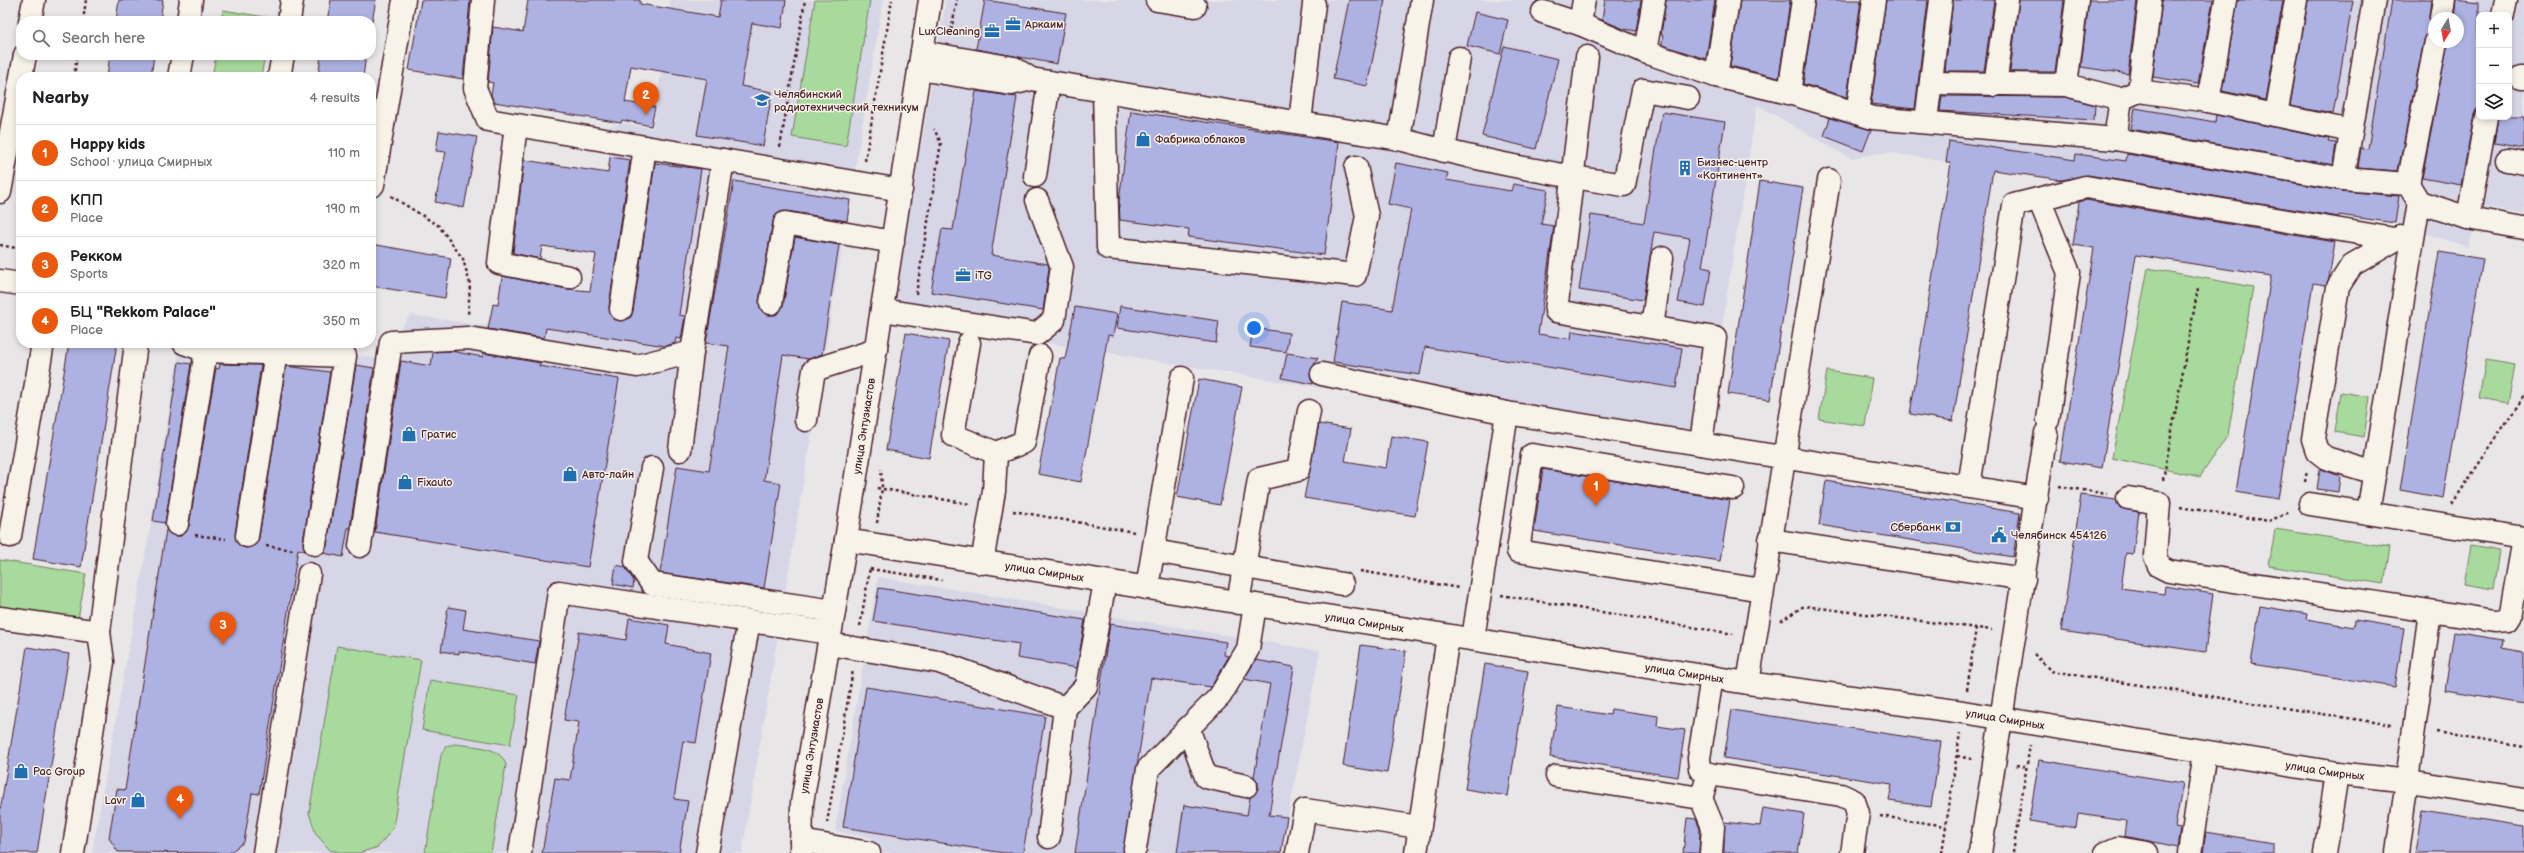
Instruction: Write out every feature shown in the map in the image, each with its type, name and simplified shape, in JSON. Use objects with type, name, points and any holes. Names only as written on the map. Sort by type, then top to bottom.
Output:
[{"type":"street","points":[[31,16],[34,0]]},
{"type":"street","points":[[189,16],[191,0]]},
{"type":"street","points":[[290,16],[292,0]]},
{"type":"street","points":[[376,162],[404,0]]},
{"type":"street","points":[[483,0],[475,88],[488,120],[901,190]]},
{"type":"street","name":"улица Энтузиастов","points":[[801,847],[802,803],[846,540],[930,0]]},
{"type":"street","points":[[1157,0],[1195,6]]},
{"type":"street","points":[[1399,139],[1422,0]]},
{"type":"street","points":[[1580,24],[1584,0]]},
{"type":"street","points":[[1645,52],[1654,0]]},
{"type":"street","points":[[1716,76],[1728,0]]},
{"type":"street","points":[[1789,93],[1803,0]]},
{"type":"street","points":[[1857,113],[1874,0]]},
{"type":"street","points":[[1926,121],[1941,0]]},
{"type":"street","points":[[1995,85],[2007,0]]},
{"type":"street","points":[[2066,85],[2077,0]]},
{"type":"street","points":[[2115,139],[2130,95],[2150,0]]},
{"type":"street","points":[[2208,101],[2226,0]]},
{"type":"street","points":[[2276,115],[2296,0]]},
{"type":"street","points":[[2343,179],[2374,0]]},
{"type":"street","points":[[2441,12],[2444,0]]},
{"type":"street","points":[[2504,12],[2506,0]]},
{"type":"street","points":[[1300,122],[1314,4]]},
{"type":"street","points":[[1543,12],[1580,24],[1645,52],[1716,76],[1789,93],[1873,118],[1926,121],[2115,139],[2343,179],[2413,193],[2468,218],[2524,228]]},
{"type":"street","points":[[2368,513],[2414,233],[2413,193],[2435,48]]},
{"type":"street","points":[[921,61],[946,57],[1014,68],[1040,81]]},
{"type":"street","points":[[1587,57],[1556,311],[1715,338],[1701,444]]},
{"type":"street","points":[[1444,151],[1458,58]]},
{"type":"street","points":[[21,72],[23,60]]},
{"type":"street","points":[[180,72],[182,60]]},
{"type":"street","points":[[280,72],[282,60]]},
{"type":"street","points":[[921,61],[1012,84],[1040,81],[1300,122],[1399,139],[1444,151],[1573,178],[1624,185],[1643,90],[1688,98]]},
{"type":"street","points":[[1035,176],[1040,81]]},
{"type":"street","points":[[1931,83],[2066,85],[2130,95],[2208,101],[2352,131]]},
{"type":"street","points":[[1104,92],[1108,248],[1355,275],[1367,216],[1356,167]]},
{"type":"street","points":[[0,192],[16,101]]},
{"type":"street","points":[[2468,218],[2485,120]]},
{"type":"street","points":[[516,125],[499,263],[569,277]]},
{"type":"street","points":[[621,309],[645,147]]},
{"type":"street","points":[[680,450],[692,352],[723,160]]},
{"type":"street","points":[[1748,683],[1783,457],[1829,180]]},
{"type":"street","points":[[1969,486],[2014,204],[2086,187],[2394,239]]},
{"type":"street","points":[[1980,853],[2038,490],[2069,273],[2039,199]]},
{"type":"street","points":[[882,310],[1037,334],[1054,320],[1062,267],[1037,200]]},
{"type":"street","points":[[771,303],[785,223],[893,242]]},
{"type":"street","points":[[2375,473],[2326,458],[2317,451],[2313,439],[2338,287],[2352,265],[2394,239],[2414,233]]},
{"type":"street","points":[[1652,327],[1662,258]]},
{"type":"street","points":[[0,281],[16,283]]},
{"type":"street","points":[[360,546],[391,342],[468,338],[637,366],[692,352]]},
{"type":"street","points":[[968,343],[953,435],[996,453],[1024,442],[1040,356]]},
{"type":"street","points":[[10,536],[42,348]]},
{"type":"street","points":[[73,853],[103,662],[99,632],[135,348]]},
{"type":"street","points":[[200,348],[206,350],[345,356],[315,544]]},
{"type":"street","points":[[177,524],[206,350]]},
{"type":"street","points":[[806,420],[814,370],[876,350]]},
{"type":"street","points":[[248,536],[276,352]]},
{"type":"street","points":[[1322,374],[1507,413],[1969,486],[2038,490]]},
{"type":"street","points":[[1148,588],[1182,378]]},
{"type":"street","points":[[1136,849],[1148,769],[1220,696],[1248,649],[1244,567],[1259,479],[1298,470],[1309,410]]},
{"type":"street","points":[[1473,639],[1507,413]]},
{"type":"street","points":[[982,563],[991,507],[996,453]]},
{"type":"street","points":[[1733,488],[1532,455],[1518,551],[1762,590]]},
{"type":"street","points":[[652,468],[636,561],[652,584],[834,611]]},
{"type":"street","points":[[2128,498],[2159,503],[2154,556],[2159,566],[2169,571],[2494,621],[2506,620],[2511,612],[2524,538],[2310,504]]},
{"type":"street","name":"улица Смирных","points":[[846,540],[982,563],[1748,683],[1963,712],[2337,773],[2409,781],[2524,799]]},
{"type":"street","points":[[1770,540],[2024,579]]},
{"type":"street","points":[[1155,543],[1244,567],[1349,577]]},
{"type":"street","points":[[264,853],[309,574]]},
{"type":"street","points":[[1049,837],[1065,708],[1086,686],[1105,582]]},
{"type":"street","points":[[520,853],[559,592],[749,621],[830,639],[856,649],[939,662],[1065,708]]},
{"type":"street","points":[[2397,853],[2409,781],[2430,612]]},
{"type":"street","points":[[0,618],[99,632]]},
{"type":"street","points":[[707,853],[749,621]]},
{"type":"street","points":[[1416,853],[1448,636]]},
{"type":"street","points":[[1712,677],[1699,758],[1700,769],[1709,774],[1841,795],[1854,801],[1858,813],[1852,853]]},
{"type":"street","points":[[1188,728],[1206,778],[1246,786]]},
{"type":"street","points":[[2190,853],[2204,752]]},
{"type":"street","points":[[2325,853],[2337,773]]},
{"type":"street","points":[[1709,774],[1701,798],[1713,827],[1712,853]]},
{"type":"street","points":[[1557,776],[1701,798]]},
{"type":"street","points":[[1297,853],[1305,810],[1419,827]]},
{"type":"street","points":[[801,847],[834,847],[869,853]]},
{"type":"street","points":[[2106,853],[2118,848],[2146,853]]},
{"type":"path","points":[[84,16],[86,0]]},
{"type":"path","points":[[776,169],[805,0]]},
{"type":"path","points":[[861,183],[892,0]]},
{"type":"path","points":[[946,57],[957,0]]},
{"type":"path","points":[[75,72],[76,60]]},
{"type":"path","points":[[906,314],[915,298],[941,143],[934,130],[935,123]]},
{"type":"path","points":[[376,187],[439,226],[463,259],[470,284],[468,338]]},
{"type":"path","points":[[0,245],[16,248]]},
{"type":"path","points":[[2198,288],[2159,503],[2269,521],[2310,504]]},
{"type":"path","points":[[2438,524],[2524,396]]},
{"type":"path","points":[[834,847],[825,835],[874,545],[882,488],[881,461]]},
{"type":"path","points":[[854,484],[991,507],[1155,543]]},
{"type":"path","points":[[2038,490],[2128,498]]},
{"type":"path","points":[[1349,577],[1480,592],[1755,638],[1804,606],[1976,628],[2015,634],[2051,671],[2524,746]]},
{"type":"path","points":[[1942,853],[1976,628]]},
{"type":"path","points":[[2013,853],[2030,742]]},
{"type":"path","points":[[1858,813],[1946,826]]},
{"type":"shaded area","points":[[671,0],[883,0],[742,853],[92,853],[151,523],[179,348],[315,348],[376,358],[411,315],[486,326],[499,297],[587,310],[610,157],[602,140],[605,128],[621,123],[653,128]]},
{"type":"shaded area","points":[[946,0],[2524,0],[2524,213],[2481,206],[2468,247],[2395,223],[2072,175],[2071,182],[1887,152],[1850,158],[1757,105],[1702,451],[891,317]]},
{"type":"shaded area","points":[[878,577],[1320,651],[1281,853],[870,853],[872,838],[835,831]]},
{"type":"green space","points":[[815,0],[870,0],[846,146],[792,137]]},
{"type":"green space","points":[[223,10],[259,16],[222,16]]},
{"type":"green space","points":[[215,60],[264,60],[262,72],[213,72]]},
{"type":"green space","points":[[2148,268],[2253,287],[2228,435],[2200,477],[2112,458]]},
{"type":"green space","points":[[2486,360],[2515,365],[2508,403],[2479,398]]},
{"type":"green space","points":[[1827,371],[1872,378],[1865,426],[1819,419]]},
{"type":"green space","points":[[2341,392],[2370,397],[2364,437],[2335,432]]},
{"type":"green space","points":[[2275,529],[2390,547],[2384,584],[2269,566]]},
{"type":"green space","points":[[2471,546],[2499,551],[2493,589],[2464,584]]},
{"type":"green space","points":[[0,560],[86,574],[78,619],[0,607]]},
{"type":"green space","points":[[337,646],[421,660],[393,828],[378,847],[359,853],[344,853],[330,850],[316,834],[309,813]]},
{"type":"green space","points":[[430,680],[519,695],[510,745],[422,730]]},
{"type":"green space","points":[[455,744],[492,750],[503,758],[506,765],[491,853],[425,853],[441,755],[446,746]]},
{"type":"building","points":[[119,0],[163,0],[161,16],[117,16]]},
{"type":"building","points":[[331,0],[376,0],[373,16],[328,16]]},
{"type":"building","points":[[421,0],[470,0],[463,79],[409,70]]},
{"type":"building","points":[[528,0],[640,0],[640,4],[718,17],[721,0],[786,0],[782,28],[752,23],[741,86],[772,92],[763,146],[697,135],[707,79],[631,66],[625,102],[655,107],[651,126],[622,120],[621,123],[494,102],[491,95],[493,83],[488,82],[493,27],[523,32]]},
{"type":"building","points":[[985,0],[1066,13],[1057,64],[976,49]]},
{"type":"building","points":[[1349,0],[1385,0],[1367,86],[1333,79]]},
{"type":"building","points":[[1605,0],[1641,0],[1636,31],[1624,29],[1602,20]]},
{"type":"building","points":[[1666,0],[1715,0],[1706,59],[1662,45],[1663,35],[1661,35]]},
{"type":"building","points":[[1740,0],[1790,0],[1779,78],[1730,66]]},
{"type":"building","points":[[1815,0],[1861,0],[1847,97],[1803,84]]},
{"type":"building","points":[[1886,0],[1928,0],[1915,109],[1871,104]]},
{"type":"building","points":[[1953,0],[1994,0],[1984,71],[1945,71]]},
{"type":"building","points":[[2019,0],[2064,0],[2055,72],[2010,72]]},
{"type":"building","points":[[2089,0],[2137,0],[2128,74],[2081,67]]},
{"type":"building","points":[[2162,0],[2213,0],[2198,84],[2153,77]]},
{"type":"building","points":[[2238,0],[2283,0],[2266,100],[2222,91]]},
{"type":"building","points":[[2308,0],[2353,0],[2333,114],[2290,106]]},
{"type":"building","points":[[2392,0],[2431,0],[2430,12],[2428,12],[2428,33],[2424,40],[2398,171],[2358,168],[2361,148],[2368,149]]},
{"type":"building","points":[[2456,0],[2479,3],[2479,12],[2476,12],[2476,112],[2474,115],[2461,185],[2422,178],[2447,48],[2464,48],[2464,12],[2455,12]]},
{"type":"building","points":[[1475,12],[1508,20],[1500,54],[1467,46]]},
{"type":"building","points":[[1504,46],[1558,59],[1536,149],[1482,136]]},
{"type":"building","points":[[109,60],[153,60],[152,72],[108,72]]},
{"type":"building","points":[[320,60],[365,60],[364,72],[319,72]]},
{"type":"building","points":[[976,91],[1017,97],[991,255],[1048,264],[1049,268],[1043,310],[931,292],[942,229],[953,230]]},
{"type":"building","points":[[1942,96],[2064,97],[2095,105],[2094,120],[1940,111]]},
{"type":"building","points":[[2135,108],[2215,122],[2216,115],[2329,139],[2328,142],[2336,143],[2333,165],[2131,129]]},
{"type":"building","points":[[1131,111],[1339,142],[1324,255],[1188,237],[1189,229],[1120,220],[1119,201]]},
{"type":"building","points":[[1662,112],[1725,122],[1702,267],[1711,269],[1705,307],[1678,302],[1690,238],[1654,232],[1643,300],[1579,290],[1591,215],[1644,223]]},
{"type":"building","points":[[2512,117],[2524,117],[2524,148],[2494,143],[2498,120],[2512,120]]},
{"type":"building","points":[[1830,118],[1871,130],[1863,151],[1824,136]]},
{"type":"building","points":[[439,131],[477,137],[464,208],[435,202],[446,152],[436,151]]},
{"type":"building","points":[[1949,141],[2075,160],[2076,154],[2126,161],[2127,154],[2341,191],[2399,196],[2395,223],[2339,215],[2339,217],[2088,175],[2062,180],[1993,170],[1953,421],[1910,414],[1951,163],[1946,163]]},
{"type":"building","points":[[610,157],[630,160],[609,307],[613,319],[620,321],[631,317],[633,311],[655,163],[701,169],[679,315],[685,316],[681,339],[676,338],[675,343],[666,346],[546,328],[544,338],[488,329],[493,304],[498,305],[502,276],[567,289],[590,291],[596,254],[542,246],[540,259],[513,253],[524,160],[608,173]]},
{"type":"building","points":[[1396,163],[1448,173],[1446,180],[1511,191],[1513,184],[1548,190],[1541,224],[1554,226],[1538,334],[1571,339],[1572,331],[1682,348],[1676,388],[1425,347],[1420,375],[1333,362],[1342,302],[1392,310],[1411,209],[1388,204]]},
{"type":"building","points":[[734,181],[850,200],[847,221],[787,211],[776,215],[773,221],[759,301],[763,312],[768,315],[776,315],[783,306],[795,237],[839,245],[822,354],[809,359],[783,355],[764,480],[781,483],[764,588],[660,573],[677,466],[709,471],[729,346],[706,343]]},
{"type":"building","points":[[1760,181],[1803,188],[1770,400],[1728,394]]},
{"type":"building","points":[[2086,200],[2335,242],[2329,278],[2326,285],[2313,283],[2278,499],[2236,492],[2271,276],[2136,255],[2102,468],[2060,461],[2094,248],[2073,245],[2079,202]]},
{"type":"building","points":[[376,245],[451,258],[445,298],[376,287]]},
{"type":"building","points":[[2439,252],[2483,259],[2443,498],[2400,490]]},
{"type":"building","points":[[1120,306],[1219,321],[1216,343],[1117,328]]},
{"type":"building","points":[[1075,307],[1117,314],[1113,336],[1108,335],[1081,482],[1038,474],[1060,358],[1065,359]]},
{"type":"building","points":[[1253,328],[1289,333],[1286,352],[1250,347]]},
{"type":"building","points":[[906,333],[949,341],[929,458],[886,450]]},
{"type":"building","points":[[68,348],[116,348],[81,567],[33,559]]},
{"type":"building","points":[[451,351],[483,357],[483,353],[540,363],[539,366],[619,379],[588,567],[375,532],[401,361],[431,366],[433,352]]},
{"type":"building","points":[[1287,353],[1318,358],[1310,372],[1313,384],[1282,378]]},
{"type":"building","points":[[179,362],[191,364],[165,523],[153,521]]},
{"type":"building","points":[[220,364],[261,365],[235,534],[239,545],[245,548],[256,544],[259,538],[286,366],[330,372],[303,542],[305,551],[298,549],[259,794],[252,793],[244,842],[229,853],[118,852],[109,838],[117,789],[125,790],[166,530],[175,536],[181,536],[189,526],[216,368],[219,369]]},
{"type":"building","points":[[356,365],[374,368],[350,528],[348,528],[343,557],[323,553],[327,546]]},
{"type":"building","points":[[1199,379],[1242,387],[1220,505],[1177,497]]},
{"type":"building","points":[[1319,424],[1351,429],[1345,461],[1386,468],[1391,436],[1428,442],[1415,516],[1304,498]]},
{"type":"building","points":[[1543,469],[1730,500],[1720,561],[1534,531]]},
{"type":"building","points":[[2320,469],[2340,476],[2338,492],[2317,489]]},
{"type":"building","points":[[1826,481],[2020,513],[2013,557],[1819,525]]},
{"type":"building","points":[[2081,495],[2116,500],[2120,508],[2139,512],[2133,554],[2126,553],[2121,588],[2164,594],[2165,586],[2213,594],[2205,652],[2061,631]]},
{"type":"building","points":[[616,565],[625,567],[634,581],[633,588],[613,584]]},
{"type":"building","points":[[879,588],[1085,620],[1077,668],[1017,658],[1019,644],[873,621]]},
{"type":"building","points":[[2260,606],[2307,614],[2306,619],[2354,627],[2355,620],[2404,628],[2395,687],[2251,664]]},
{"type":"building","points":[[448,607],[466,610],[463,629],[539,641],[535,664],[459,651],[459,654],[441,651]]},
{"type":"building","points":[[629,618],[669,625],[666,644],[711,653],[696,743],[683,741],[674,799],[688,801],[679,853],[542,853],[555,778],[570,780],[579,722],[564,720],[579,632],[626,640]]},
{"type":"building","points":[[1110,624],[1226,642],[1224,655],[1229,656],[1211,687],[1151,678],[1123,853],[1075,853]]},
{"type":"building","points":[[2454,632],[2503,640],[2502,648],[2524,652],[2524,704],[2445,691]]},
{"type":"building","points":[[1361,645],[1406,651],[1387,773],[1343,766]]},
{"type":"building","points":[[27,647],[69,654],[37,853],[0,853],[0,811]]},
{"type":"building","points":[[1256,660],[1294,667],[1269,815],[1287,817],[1281,853],[1177,853],[1184,805],[1247,815],[1250,798],[1258,789],[1258,782],[1254,777],[1270,684],[1244,679]]},
{"type":"building","points":[[1485,664],[1528,671],[1508,796],[1465,789]]},
{"type":"building","points":[[866,687],[1045,716],[1023,853],[1004,853],[843,827]]},
{"type":"building","points":[[1558,707],[1610,715],[1611,709],[1658,716],[1657,726],[1685,730],[1678,777],[1550,757]]},
{"type":"building","points":[[1732,710],[1941,742],[1931,807],[1889,801],[1892,784],[1724,758]]},
{"type":"building","points":[[2039,760],[2183,783],[2175,827],[2181,828],[2178,847],[2124,836],[2126,821],[2078,814],[2076,828],[2029,821]]},
{"type":"building","points":[[1763,808],[1804,814],[1798,853],[1724,853],[1724,822],[1760,826]]},
{"type":"building","points":[[2422,810],[2524,826],[2524,853],[2415,853]]},
{"type":"building","points":[[1687,818],[1696,819],[1700,829],[1699,853],[1683,853]]},
{"type":"building","points":[[2206,832],[2273,843],[2273,853],[2203,853]]},
{"type":"place","name":"Аркаим","points":[[1013,24]]},
{"type":"place","name":"LuxCleaning","points":[[992,31]]},
{"type":"place","name":"Челябинский радиотехнический техникум","points":[[762,100]]},
{"type":"place","name":"КПП","points":[[646,115]]},
{"type":"place","name":"Фабрика облаков","points":[[1143,139]]},
{"type":"place","name":"Бизнес-центр «Континент»","points":[[1685,168]]},
{"type":"place","name":"iTG","points":[[963,275]]},
{"type":"place","name":"Гратис","points":[[409,434]]},
{"type":"place","name":"Авто-лайн","points":[[570,474]]},
{"type":"place","name":"Fixauto","points":[[405,482]]},
{"type":"place","name":"Happy kids","points":[[1596,506]]},
{"type":"place","name":"Сбербанк","points":[[1953,527]]},
{"type":"place","name":"Челябинск 454126","points":[[1999,535]]},
{"type":"place","name":"Рекком","points":[[223,645]]},
{"type":"place","name":"Pac Group","points":[[21,771]]},
{"type":"place","name":"Lavr","points":[[138,800]]},
{"type":"place","name":"БЦ \"Rekkom Palace\"","points":[[180,819]]}]
